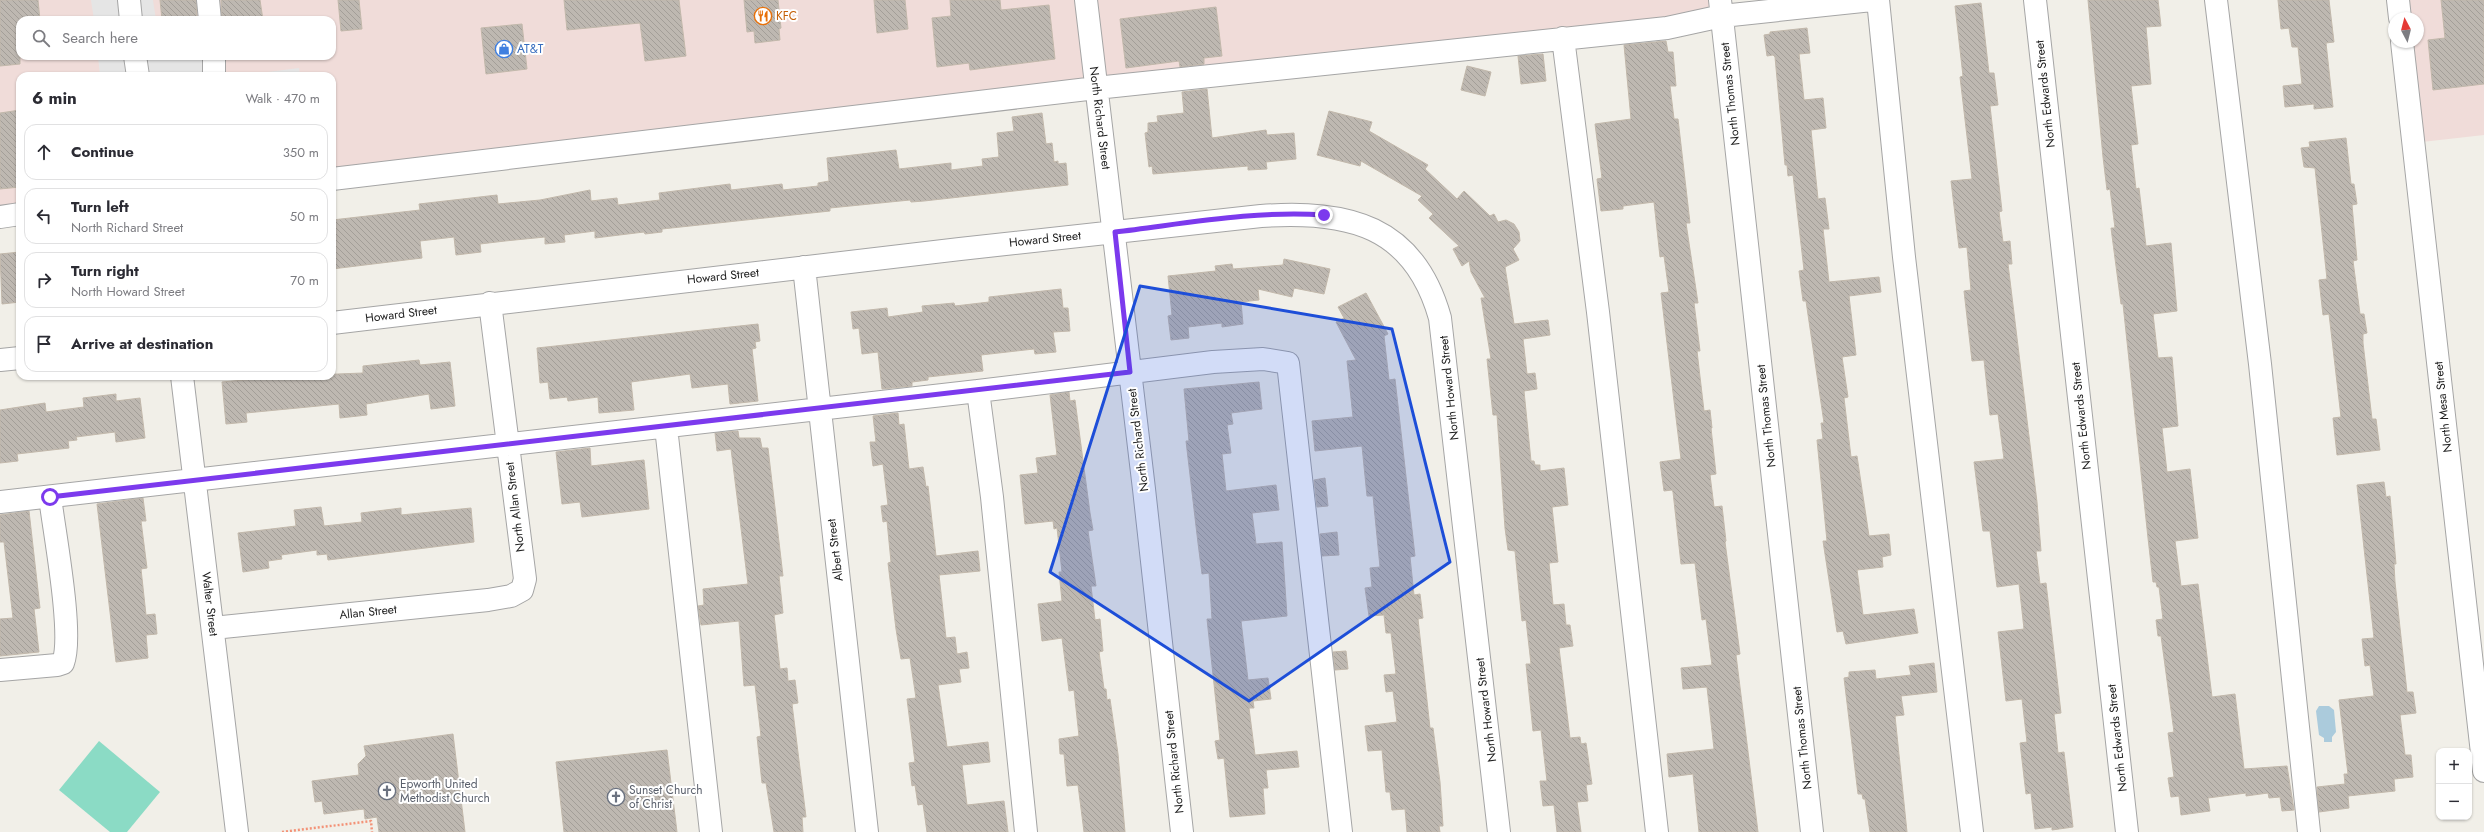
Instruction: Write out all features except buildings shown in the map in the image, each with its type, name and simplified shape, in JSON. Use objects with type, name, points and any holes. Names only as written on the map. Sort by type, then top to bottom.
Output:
[{"type":"street","points":[[129,0],[131,16]]},
{"type":"street","points":[[208,0],[210,16]]},
{"type":"street","name":"North Richard Street","points":[[1086,0],[1115,232],[1182,832]]},
{"type":"street","points":[[336,179],[1096,88],[1668,28],[1721,8],[1872,0]]},
{"type":"street","points":[[1878,0],[1904,257],[1972,832]]},
{"type":"street","name":"North Edwards Street","points":[[2035,0],[2127,832]]},
{"type":"street","points":[[2216,0],[2260,364],[2309,832]]},
{"type":"street","points":[[2398,0],[2399,12]]},
{"type":"street","name":"North Thomas Street","points":[[1721,8],[1812,832]]},
{"type":"street","points":[[1563,38],[1598,312],[1657,832]]},
{"type":"street","name":"North Mesa Street","points":[[2403,48],[2484,771]]},
{"type":"street","points":[[136,60],[137,72]]},
{"type":"street","points":[[214,60],[215,72]]},
{"type":"street","name":"North Howard Street","points":[[1115,232],[1262,216],[1301,213],[1324,215],[1378,231],[1407,254],[1425,279],[1435,300],[1444,343],[1499,832]]},
{"type":"street","points":[[0,217],[16,215]]},
{"type":"street","name":"Howard Street","points":[[336,322],[1115,232]]},
{"type":"street","name":"Albert Street","points":[[804,267],[868,832]]},
{"type":"street","name":"North Allan Street","points":[[490,303],[525,579],[522,590]]},
{"type":"street","points":[[0,360],[16,358]]},
{"type":"street","points":[[0,502],[978,391],[1213,362],[1262,359],[1288,363],[1341,832]]},
{"type":"street","name":"Walter Street","points":[[182,380],[237,832]]},
{"type":"street","points":[[978,391],[992,497],[1026,832]]},
{"type":"street","points":[[666,427],[711,832]]},
{"type":"street","points":[[0,670],[57,665],[63,662],[66,656],[67,644],[61,579],[50,497]]},
{"type":"street","name":"Allan Street","points":[[213,628],[488,600],[511,596],[522,590]]},
{"type":"path","points":[[282,832],[371,821],[372,832]]},
{"type":"highlighted area","points":[[1140,286],[1392,329],[1450,562],[1249,701],[1050,572]]},
{"type":"shaded area","points":[[0,0],[1720,0],[1722,16],[336,179],[336,72],[16,72],[16,215],[0,217]]},
{"type":"shaded area","points":[[91,0],[153,0],[155,16],[93,16]]},
{"type":"shaded area","points":[[2398,0],[2484,0],[2484,135],[2413,143],[2403,48],[2424,48],[2424,12],[2399,12]]},
{"type":"shaded area","points":[[98,60],[206,60],[208,72],[100,72]]},
{"type":"shaded area","points":[[299,68],[300,72],[268,72]]},
{"type":"green space","points":[[99,741],[160,792],[127,832],[110,832],[59,790]]},
{"type":"water","points":[[2319,706],[2329,706],[2334,710],[2336,732],[2332,737],[2332,742],[2324,742],[2324,738],[2319,735],[2316,711]]},
{"type":"place","name":"KFC","points":[[763,16]]},
{"type":"place","name":"AT&T","points":[[504,49]]},
{"type":"place","name":"Epworth United Methodist Church","points":[[387,791]]},
{"type":"place","name":"Sunset Church of Christ","points":[[616,797]]},
{"type":"route","points":[[50,497],[194,479],[978,391],[1130,372],[1115,232],[1262,216],[1301,213],[1324,215]]}]
